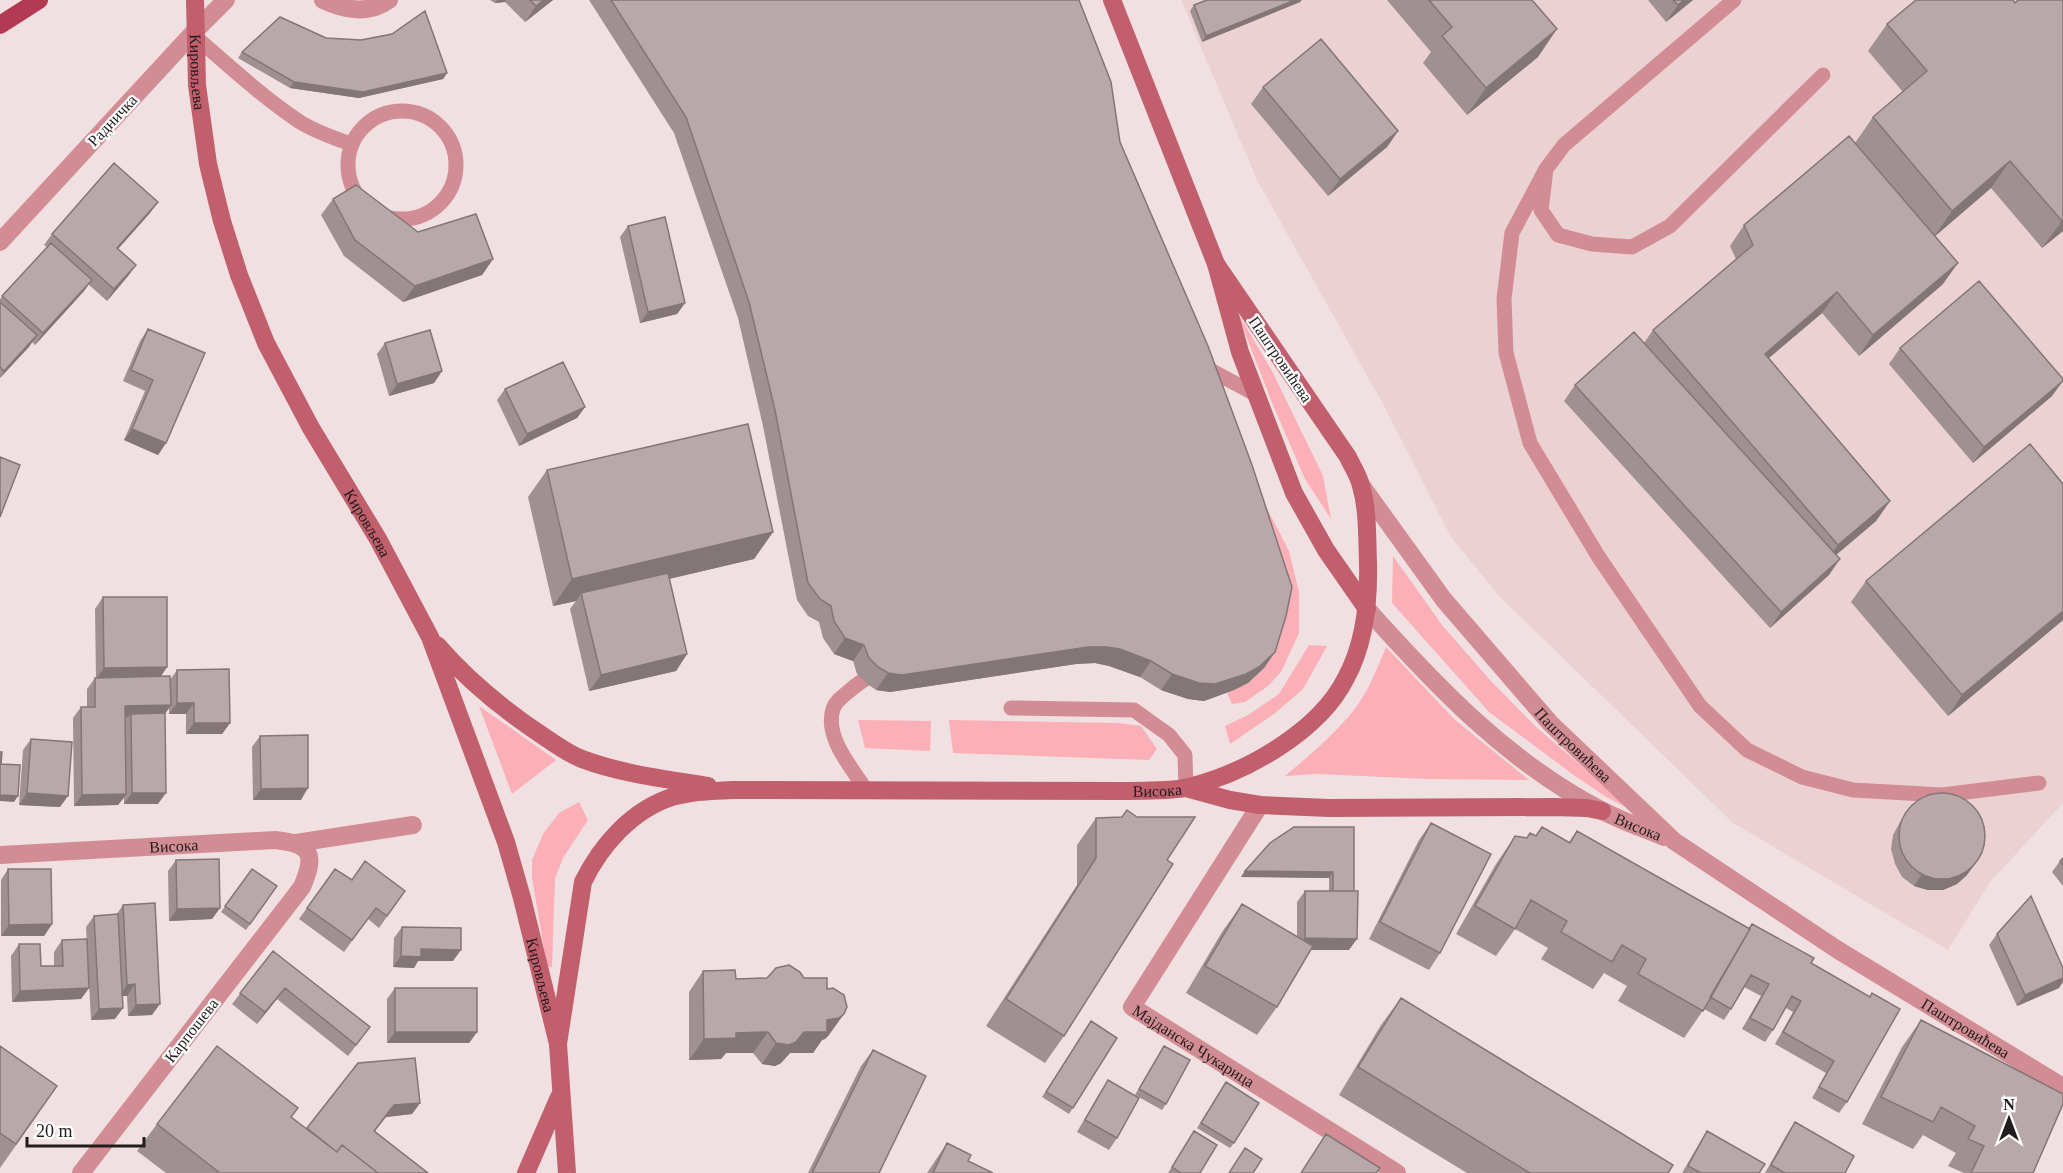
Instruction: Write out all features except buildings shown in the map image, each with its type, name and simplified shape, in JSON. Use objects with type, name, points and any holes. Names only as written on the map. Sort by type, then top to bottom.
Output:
[{"type":"main road","points":[[0,25],[39,0]]},
{"type":"main road","name":"Кировљева","points":[[195,0],[197,85],[208,164],[222,221],[239,275],[266,343],[311,428],[408,594],[430,637],[506,842],[558,1044],[567,1173]]},
{"type":"main road","name":"Паштровићева","points":[[1112,0],[1216,264],[1240,352],[1299,503],[1326,550],[1367,609]]},
{"type":"main road","name":"Паштровићева","points":[[1216,264],[1348,457],[1361,485]]},
{"type":"main road","name":"Висока","points":[[732,790],[1125,791],[1186,788],[1222,777],[1253,763],[1294,735],[1323,710],[1342,686],[1357,655],[1367,609],[1368,551],[1361,485]]},
{"type":"main road","points":[[430,637],[460,671],[490,699],[532,729],[580,758],[636,774],[732,790]]},
{"type":"main road","points":[[1186,788],[1230,800],[1260,805],[1329,808],[1552,807],[1602,811]]},
{"type":"main road","name":"Кировљева","points":[[558,1044],[583,882],[594,859],[609,840],[648,809],[671,798],[697,792],[732,790]]},
{"type":"main road","points":[[526,1173],[561,1093]]},
{"type":"street","name":"Радничка","points":[[0,242],[226,0]]},
{"type":"street","points":[[323,0],[349,9],[366,10],[382,5],[388,0]]},
{"type":"street","name":"Паштровићева","points":[[1361,485],[1444,600],[1550,723],[1674,841],[1838,950],[2063,1088]]},
{"type":"street","name":"Паштровићева","points":[[1367,609],[1430,678],[1504,747],[1553,782],[1602,811]]},
{"type":"street","name":"Мајданска Чукарица","points":[[1260,805],[1132,1007],[1397,1173]]},
{"type":"street","name":"Висока","points":[[1602,811],[1674,841]]},
{"type":"street","name":"Висока","points":[[0,855],[275,840],[296,843],[413,825]]},
{"type":"street","name":"Карпошева","points":[[81,1173],[302,887],[310,861],[304,847],[296,843]]},
{"type":"lane","points":[[1734,0],[1564,145],[1546,169],[1512,233],[1504,299],[1506,353],[1530,443],[1598,556],[1700,706],[1747,750],[1802,777],[1852,790],[1942,795],[2039,783]]},
{"type":"lane","points":[[192,34],[258,91],[302,123],[351,144]]},
{"type":"lane","points":[[1546,169],[1541,210],[1558,235],[1592,244],[1632,247],[1670,226],[1823,75]]},
{"type":"lane","points":[[394,111],[413,112],[430,118],[444,130],[454,147],[457,165],[454,183],[446,199],[433,211],[417,218],[400,220],[382,216],[367,208],[348,179],[347,161],[351,144],[361,128],[376,117],[394,111]]},
{"type":"lane","points":[[1196,362],[1218,376],[1255,394]]},
{"type":"lane","points":[[866,790],[842,753],[830,726],[833,708],[838,700],[862,679],[893,666]]},
{"type":"lane","points":[[1011,708],[1134,710],[1169,735],[1185,755],[1186,788]]},
{"type":"shaded area","points":[[1181,0],[2063,0],[2063,803],[1990,882],[1948,950],[1733,823],[1499,596],[1451,537],[1383,404],[1257,180]]},
{"type":"shaded area","points":[[1236,310],[1272,371],[1323,476],[1331,519],[1305,479]]},
{"type":"shaded area","points":[[1245,466],[1289,551],[1299,592],[1299,633],[1281,672],[1268,686],[1245,702],[1232,704],[1227,693],[1248,683],[1264,668]]},
{"type":"shaded area","points":[[1393,556],[1442,625],[1491,681],[1535,726],[1635,812],[1608,798],[1575,776],[1489,712],[1392,603]]},
{"type":"shaded area","points":[[1309,645],[1327,646],[1303,689],[1274,714],[1230,744],[1225,726],[1248,715],[1279,694]]},
{"type":"shaded area","points":[[1386,647],[1455,720],[1529,780],[1427,779],[1318,774],[1285,776],[1330,737],[1354,710],[1368,688]]},
{"type":"shaded area","points":[[479,706],[556,760],[512,794]]},
{"type":"shaded area","points":[[858,720],[931,721],[930,751],[865,748]]},
{"type":"shaded area","points":[[949,720],[1119,723],[1141,726],[1157,749],[1149,760],[953,753]]},
{"type":"shaded area","points":[[579,802],[588,820],[563,858],[555,878],[552,967],[547,967],[532,877],[532,860],[543,834],[559,813]]}]
